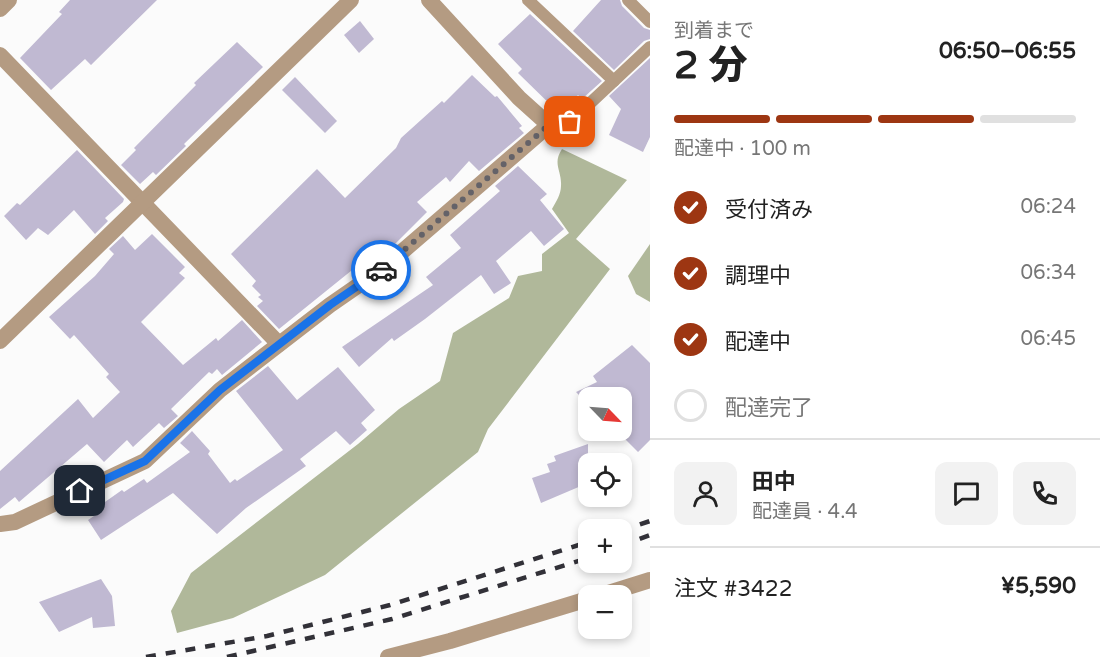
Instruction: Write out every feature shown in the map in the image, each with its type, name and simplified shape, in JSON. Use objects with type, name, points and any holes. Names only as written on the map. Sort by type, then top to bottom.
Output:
[{"type":"street","points":[[0,9],[9,0]]},
{"type":"street","points":[[0,341],[351,0]]},
{"type":"street","points":[[0,524],[15,522],[145,461],[212,397],[279,344],[382,269],[549,125],[519,98],[429,0]]},
{"type":"street","points":[[0,55],[279,344]]},
{"type":"street","points":[[632,586],[650,580]]},
{"type":"street","points":[[388,657],[452,649],[578,603]]},
{"type":"lane","points":[[528,0],[614,81]]},
{"type":"lane","points":[[628,0],[650,22]]},
{"type":"lane","points":[[549,125],[564,126],[650,47]]},
{"type":"green space","points":[[562,149],[627,180],[576,239],[610,269],[488,429],[478,452],[325,575],[233,618],[177,633],[171,611],[191,573],[358,444],[399,409],[440,381],[453,333],[509,298],[518,276],[542,271],[542,254],[569,233],[552,209],[561,189],[558,159]]},
{"type":"green space","points":[[650,244],[650,302],[636,294],[628,276]]},
{"type":"building","points":[[70,0],[157,0],[91,65],[85,59],[51,90],[20,58],[62,14],[59,12]]},
{"type":"building","points":[[601,0],[620,0],[622,6],[644,28],[650,30],[650,39],[644,41],[614,70],[573,31]]},
{"type":"building","points":[[530,14],[602,81],[582,99],[578,95],[560,114],[518,73],[522,69],[498,44]]},
{"type":"building","points":[[360,21],[374,39],[359,53],[344,35]]},
{"type":"building","points":[[237,42],[263,67],[184,144],[186,146],[156,175],[153,172],[140,184],[121,165],[136,150],[134,148],[196,85],[194,83]]},
{"type":"building","points":[[650,58],[650,137],[643,152],[609,135],[621,109],[609,96]]},
{"type":"building","points":[[472,75],[495,97],[497,96],[522,126],[519,128],[524,133],[479,171],[469,161],[450,182],[446,177],[417,202],[427,212],[395,244],[376,258],[372,254],[279,329],[257,306],[263,301],[258,297],[261,295],[252,286],[256,281],[231,254],[317,169],[345,198],[396,148],[401,138],[442,101],[444,103]]},
{"type":"building","points":[[295,77],[337,121],[325,133],[282,90]]},
{"type":"building","points":[[77,150],[124,199],[123,202],[105,218],[108,221],[95,234],[74,210],[48,235],[38,228],[26,240],[4,216],[17,203],[20,205]]},
{"type":"building","points":[[518,166],[547,194],[540,200],[564,229],[544,246],[531,231],[496,261],[511,283],[494,294],[481,275],[394,341],[392,338],[359,367],[342,347],[433,285],[426,277],[461,248],[450,235],[500,191],[495,186]]},
{"type":"building","points":[[152,234],[185,267],[179,273],[185,278],[141,322],[183,365],[216,338],[218,341],[242,320],[262,342],[222,375],[217,369],[212,374],[209,372],[171,409],[178,416],[164,428],[159,423],[133,447],[127,440],[104,462],[87,444],[19,502],[15,497],[0,509],[0,471],[78,399],[93,418],[120,392],[106,377],[109,374],[74,335],[70,339],[49,317],[95,276],[114,254],[109,249],[123,236],[135,250]]},
{"type":"building","points":[[632,345],[650,363],[650,440],[638,452],[627,441],[632,441],[632,387],[586,387],[597,382],[593,376]]},
{"type":"building","points":[[268,366],[297,400],[338,367],[375,410],[361,423],[367,430],[350,445],[336,431],[300,459],[306,466],[246,508],[217,534],[173,493],[101,540],[88,520],[97,514],[95,509],[122,490],[124,492],[144,479],[147,483],[190,452],[180,443],[192,431],[210,451],[208,454],[230,483],[235,479],[237,481],[283,450],[236,391]]},
{"type":"building","points":[[588,444],[588,453],[578,453],[578,487],[541,503],[532,478],[550,472],[547,464],[556,461],[554,456]]},
{"type":"building","points":[[101,579],[112,596],[115,626],[93,628],[92,617],[59,632],[39,602]]},
{"type":"railway","points":[[632,527],[650,521]]},
{"type":"railway","points":[[632,542],[650,535]]},
{"type":"railway","points":[[146,657],[267,636],[390,605],[578,545]]},
{"type":"railway","points":[[227,657],[392,619],[578,561]]},
{"type":"way so far","points":[[381,270],[549,125],[564,126],[570,122]]},
{"type":"route","points":[[80,491],[145,461],[220,390],[330,305],[381,270]]}]
